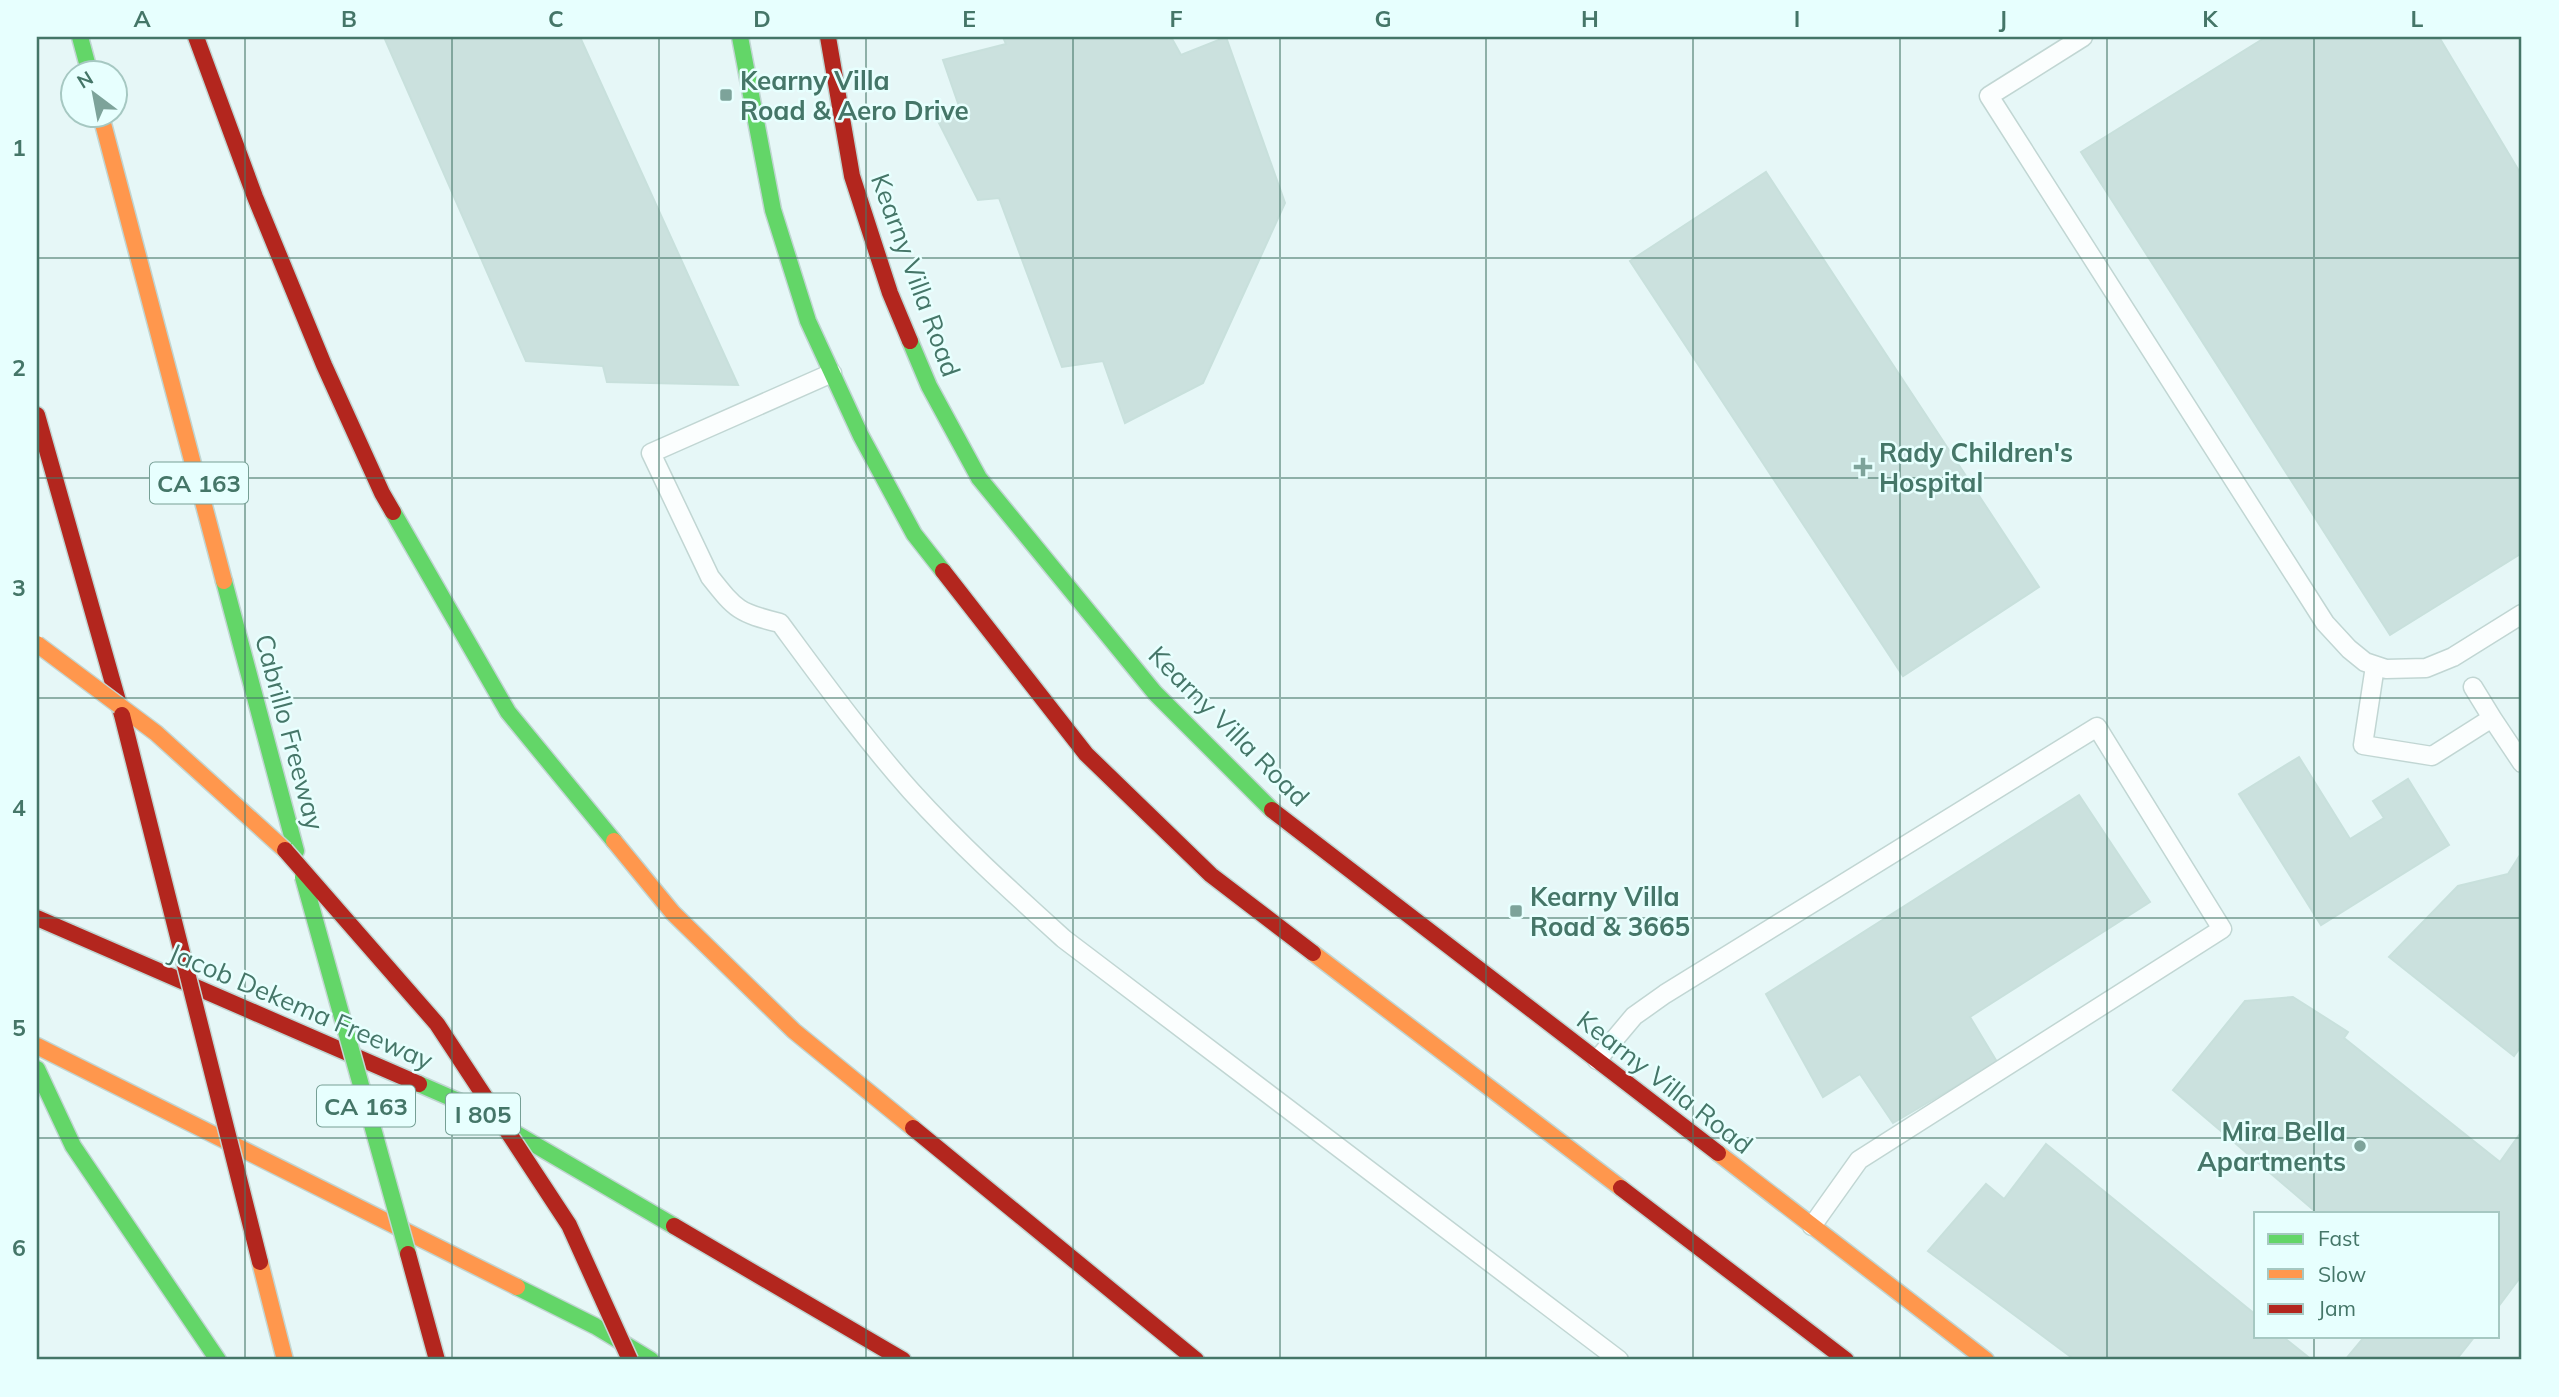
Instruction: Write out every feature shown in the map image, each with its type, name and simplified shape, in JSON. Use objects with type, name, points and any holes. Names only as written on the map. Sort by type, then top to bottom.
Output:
[{"type":"main road","points":[[80,37],[86,60]]},
{"type":"main road","points":[[196,37],[324,365],[382,493],[508,712],[673,913],[794,1031],[1196,1360]]},
{"type":"main road","points":[[740,37],[772,210],[808,321],[861,436],[914,534],[1086,754],[1212,875],[1846,1360]]},
{"type":"main road","name":"Kearny Villa Road","points":[[828,37],[852,176],[890,293],[929,386],[979,478],[1155,693],[1269,808],[1986,1360]]},
{"type":"main road","name":"Cabrillo Freeway","points":[[105,130],[296,851],[437,1360]]},
{"type":"main road","points":[[37,415],[122,715],[285,1360]]},
{"type":"main road","points":[[37,644],[156,733],[285,850],[437,1024],[569,1225],[630,1360]]},
{"type":"main road","name":"Jacob Dekema Freeway","points":[[37,918],[465,1104],[903,1360]]},
{"type":"main road","points":[[37,1046],[596,1326],[651,1360]]},
{"type":"main road","points":[[37,1069],[73,1146],[218,1360]]},
{"type":"lane","points":[[2083,37],[1989,96],[2325,623],[2365,662],[2386,669],[2426,668],[2453,657],[2522,614]]},
{"type":"lane","points":[[832,373],[651,453],[710,577],[737,608],[748,615],[780,623],[836,699],[911,790],[990,872],[1064,939],[1619,1360]]},
{"type":"lane","points":[[2375,666],[2363,745],[2432,756],[2492,718]]},
{"type":"lane","points":[[2473,687],[2522,764]]},
{"type":"lane","points":[[1597,1060],[1634,1016],[1665,994],[2097,727],[2222,929],[1859,1160],[1812,1226]]},
{"type":"building","points":[[384,37],[580,37],[738,385],[607,382],[603,366],[526,361]]},
{"type":"building","points":[[1003,37],[1171,37],[1181,55],[1226,37],[1285,203],[1203,383],[1125,423],[1103,361],[1062,367],[999,198],[978,200],[936,117],[960,109],[943,60],[1006,44]]},
{"type":"building","points":[[2266,37],[2439,37],[2522,176],[2522,553],[2390,635],[2081,152]]},
{"type":"building","name":"Rady Children's Hospital","points":[[1766,172],[2039,587],[1903,676],[1630,261]]},
{"type":"building","points":[[2299,757],[2350,839],[2384,818],[2373,801],[2408,779],[2449,845],[2321,925],[2239,794]]},
{"type":"building","points":[[2079,795],[2150,902],[1970,1017],[1997,1062],[1893,1123],[1860,1074],[1823,1097],[1766,994]]},
{"type":"building","points":[[2522,852],[2522,1045],[2514,1056],[2389,957],[2458,886],[2508,874]]},
{"type":"building","name":"Mira Bella Apartments","points":[[2293,997],[2348,1032],[2344,1038],[2500,1162],[2522,1131],[2522,1275],[2500,1304],[2500,1212],[2316,1212],[2173,1090],[2245,1001]]},
{"type":"building","name":"Mira Bella Apartments","points":[[2046,1144],[2254,1313],[2254,1338],[2284,1338],[2312,1360],[2075,1360],[1928,1251],[1986,1184],[2004,1199]]},
{"type":"building","points":[[2363,1338],[2473,1338],[2456,1360],[2345,1360]]},
{"type":"traffic: fast","points":[[80,37],[86,60]]},
{"type":"traffic: fast","points":[[740,37],[773,210],[808,321],[861,436],[914,534],[943,571]]},
{"type":"traffic: fast","points":[[910,341],[929,386],[979,478],[1155,693],[1272,810]]},
{"type":"traffic: fast","points":[[393,512],[508,712],[614,841]]},
{"type":"traffic: fast","points":[[224,581],[296,851]]},
{"type":"traffic: fast","points":[[303,877],[408,1254]]},
{"type":"traffic: fast","points":[[37,1069],[73,1146],[218,1360]]},
{"type":"traffic: fast","points":[[419,1084],[465,1104],[674,1226]]},
{"type":"traffic: fast","points":[[517,1287],[595,1326],[651,1360]]},
{"type":"traffic: slow","points":[[105,130],[224,581]]},
{"type":"traffic: slow","points":[[37,644],[156,733],[285,850]]},
{"type":"traffic: slow","points":[[614,841],[673,913],[794,1031],[913,1128]]},
{"type":"traffic: slow","points":[[1313,953],[1621,1188]]},
{"type":"traffic: slow","points":[[37,1046],[517,1287]]},
{"type":"traffic: slow","points":[[1718,1153],[1986,1360]]},
{"type":"traffic: slow","points":[[260,1262],[285,1360]]},
{"type":"traffic: jam","points":[[196,37],[255,197],[324,365],[393,512]]},
{"type":"traffic: jam","points":[[828,37],[852,176],[890,293],[910,341]]},
{"type":"traffic: jam","points":[[37,415],[122,715]]},
{"type":"traffic: jam","points":[[943,571],[1086,754],[1211,875],[1313,953]]},
{"type":"traffic: jam","points":[[122,715],[260,1262]]},
{"type":"traffic: jam","points":[[1272,810],[1718,1153]]},
{"type":"traffic: jam","points":[[285,850],[437,1024],[569,1225],[630,1360]]},
{"type":"traffic: jam","points":[[37,918],[419,1084]]},
{"type":"traffic: jam","points":[[913,1128],[1196,1360]]},
{"type":"traffic: jam","points":[[1621,1188],[1846,1360]]},
{"type":"traffic: jam","points":[[674,1226],[903,1360]]},
{"type":"traffic: jam","points":[[408,1254],[437,1360]]},
{"type":"place","name":"Kearny Villa Road & Aero Drive","points":[[726,95]]},
{"type":"place","name":"Rady Children's Hospital","points":[[1863,467]]},
{"type":"place","name":"Kearny Villa Road & 3665","points":[[1516,911]]},
{"type":"place","name":"Mira Bella Apartments","points":[[2360,1146]]}]
